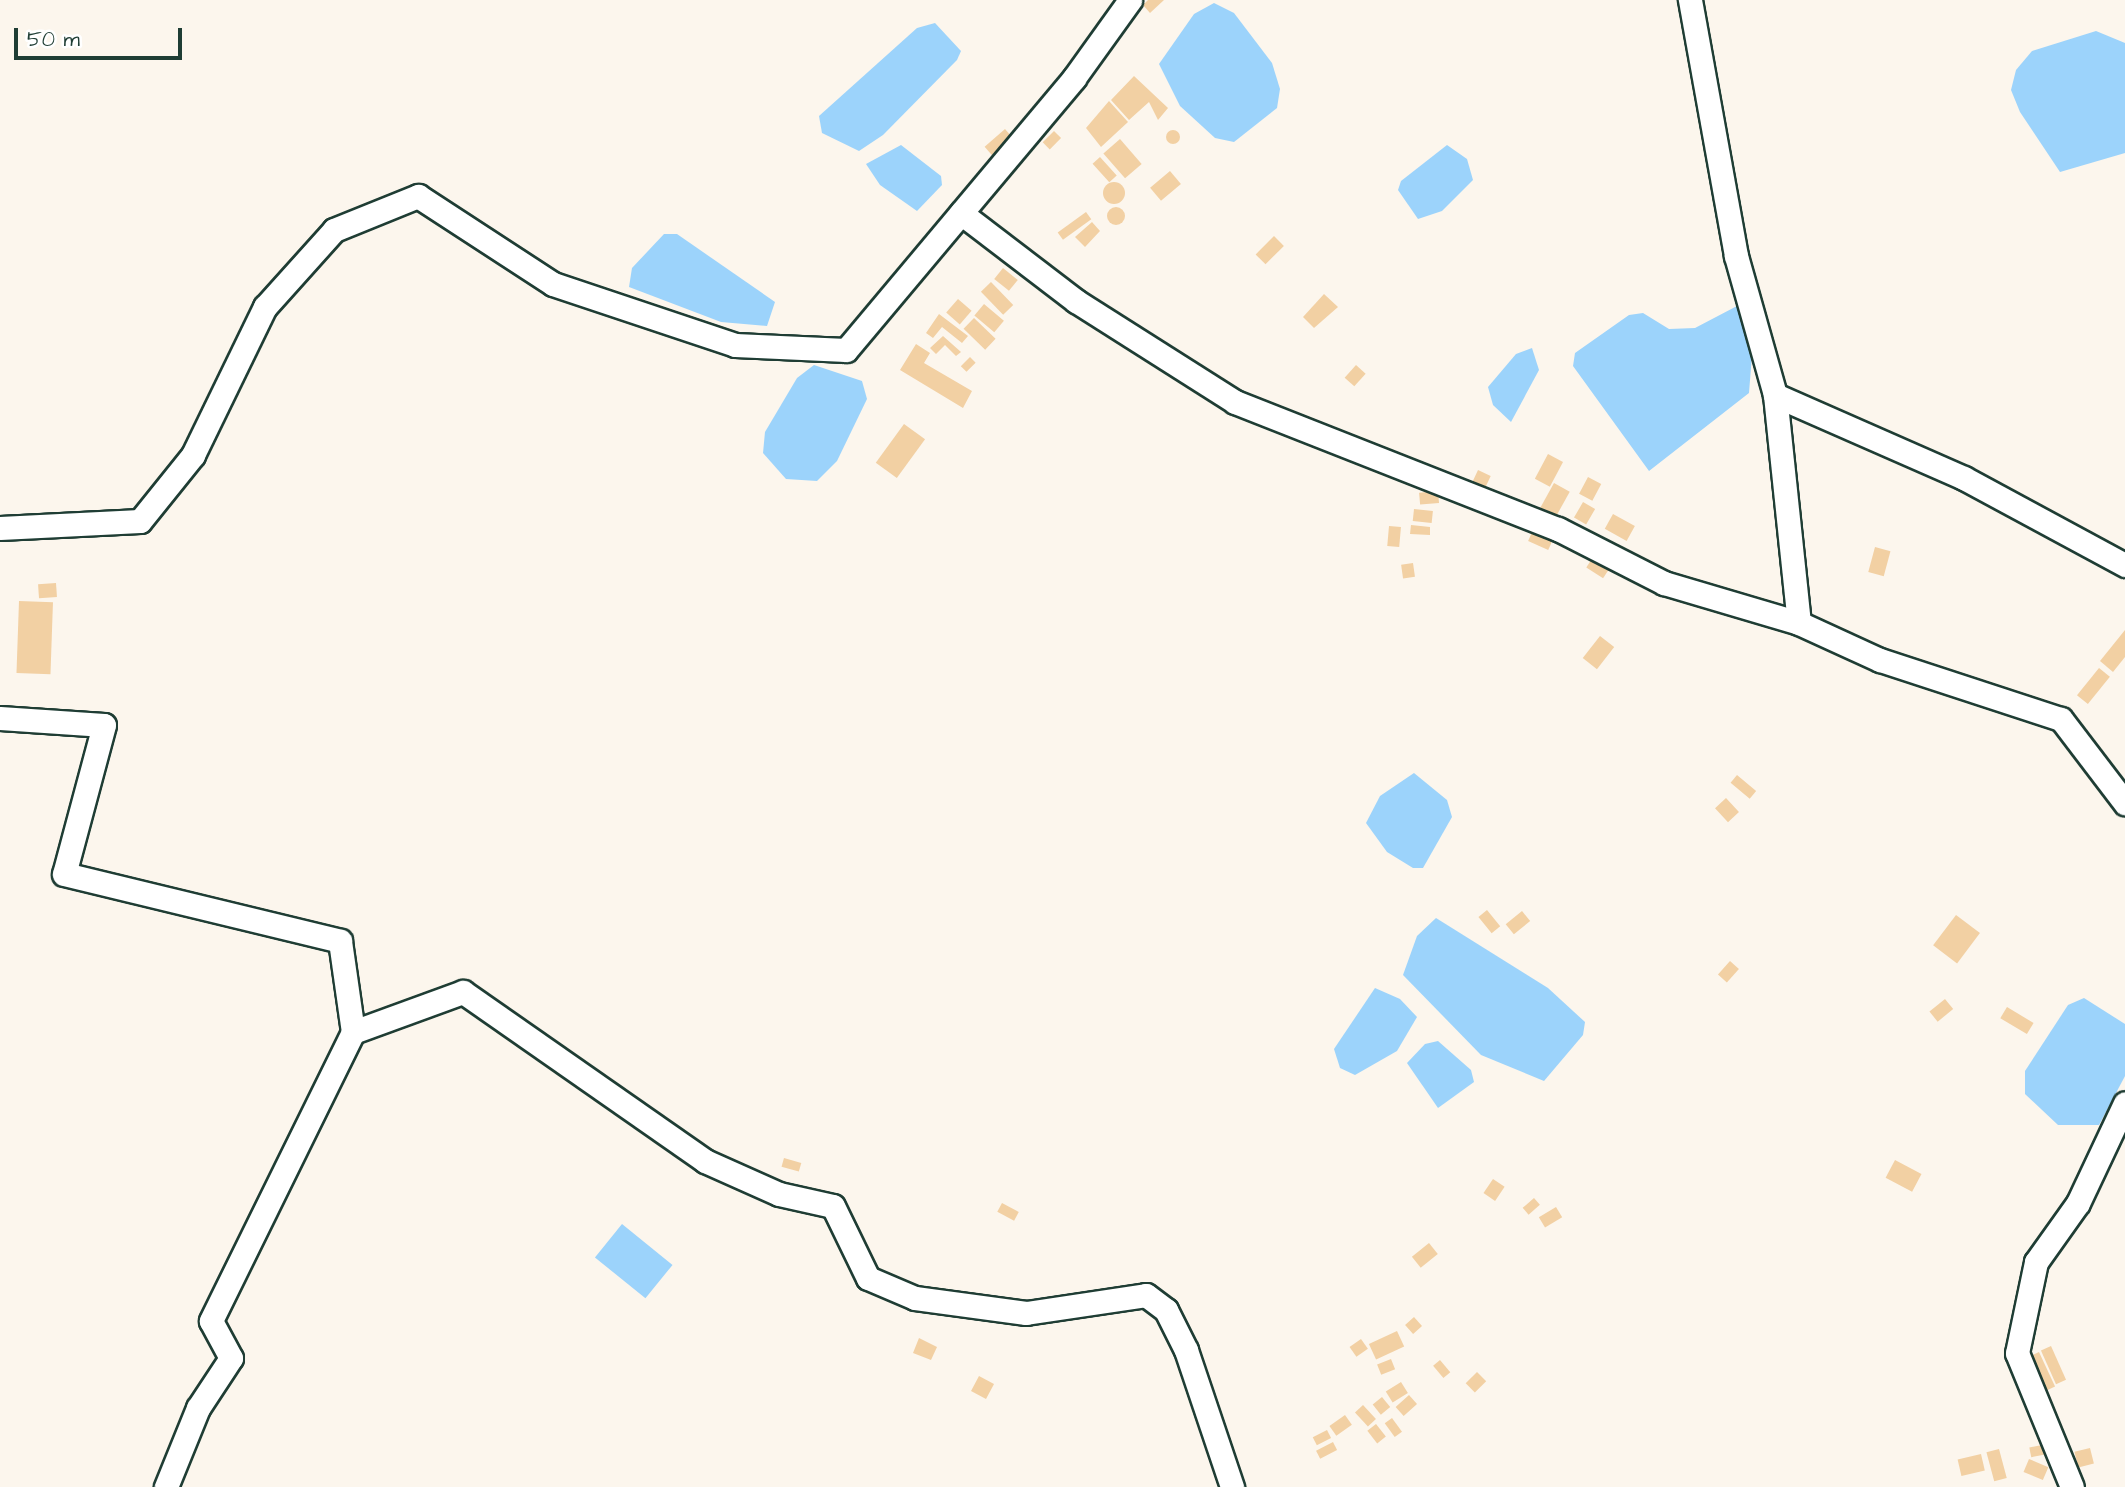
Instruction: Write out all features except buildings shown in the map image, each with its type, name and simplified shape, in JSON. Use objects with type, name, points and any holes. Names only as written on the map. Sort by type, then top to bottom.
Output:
[{"type":"street","points":[[0,528],[140,521],[193,455],[265,307],[334,230],[418,196],[553,284],[736,345],[846,350],[961,213],[1130,0]]},
{"type":"street","points":[[1690,0],[1736,256],[1775,395],[1799,623]]},
{"type":"street","points":[[961,213],[1076,301],[1236,402],[1558,529],[1664,583],[1799,623],[1880,660],[2061,719],[2125,803]]},
{"type":"street","points":[[1775,395],[1964,478],[2125,565]]},
{"type":"street","points":[[0,719],[104,725],[64,874],[340,941],[353,1032],[211,1321],[231,1358],[198,1408],[166,1487]]},
{"type":"street","points":[[353,1032],[463,992],[705,1161],[779,1194],[833,1206],[868,1278],[915,1298],[1026,1313],[1146,1294],[1166,1310],[1186,1350],[1232,1487]]},
{"type":"street","points":[[2072,1487],[2017,1353],[2036,1262],[2078,1203],[2125,1102]]},
{"type":"water","points":[[1214,3],[1234,13],[1272,63],[1280,89],[1277,108],[1234,142],[1215,138],[1180,106],[1159,64],[1194,14]]},
{"type":"water","points":[[935,23],[961,51],[957,60],[883,135],[859,151],[822,133],[819,116],[917,28]]},
{"type":"water","points":[[2096,31],[2125,43],[2125,153],[2060,172],[2020,112],[2011,90],[2016,70],[2032,51]]},
{"type":"water","points":[[901,145],[941,176],[942,185],[917,211],[880,185],[866,164]]},
{"type":"water","points":[[1447,145],[1467,159],[1473,180],[1442,211],[1418,219],[1398,190],[1401,181]]},
{"type":"water","points":[[664,234],[677,234],[775,302],[767,326],[721,322],[629,287],[632,268]]},
{"type":"water","points":[[1737,306],[1752,355],[1749,393],[1649,471],[1573,366],[1575,353],[1629,315],[1643,313],[1669,329],[1695,328]]},
{"type":"water","points":[[1532,348],[1539,370],[1511,422],[1493,405],[1488,387],[1516,354]]},
{"type":"water","points":[[814,365],[862,381],[867,399],[837,461],[817,481],[786,479],[763,453],[765,432],[797,378]]},
{"type":"water","points":[[1414,773],[1447,800],[1452,817],[1423,868],[1413,868],[1387,852],[1366,823],[1380,796]]},
{"type":"water","points":[[1436,918],[1548,988],[1585,1022],[1583,1035],[1544,1081],[1481,1055],[1403,975],[1417,936]]},
{"type":"water","points":[[1375,988],[1400,999],[1417,1017],[1397,1051],[1355,1075],[1340,1068],[1334,1049]]},
{"type":"water","points":[[2084,998],[2125,1024],[2125,1076],[2099,1125],[2058,1125],[2025,1094],[2025,1071],[2068,1005]]},
{"type":"water","points":[[1438,1041],[1471,1070],[1474,1082],[1438,1108],[1407,1063],[1425,1044]]},
{"type":"water","points":[[622,1224],[673,1265],[645,1298],[595,1257]]}]
